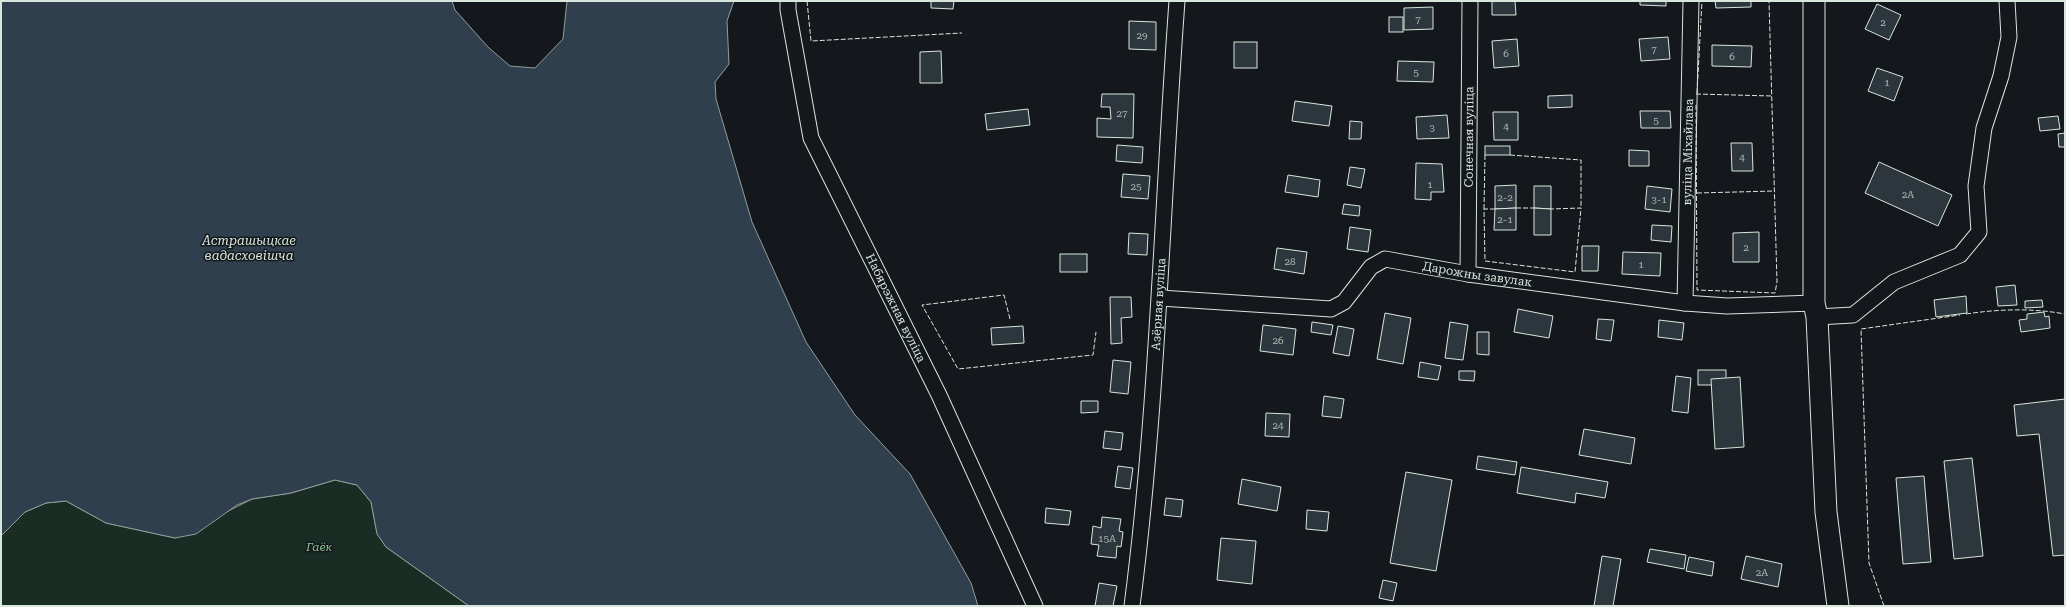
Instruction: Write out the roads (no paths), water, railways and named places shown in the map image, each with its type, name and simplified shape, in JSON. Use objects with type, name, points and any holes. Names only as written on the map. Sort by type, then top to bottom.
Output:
[{"type":"street","name":"Набярэжная вуліца","points":[[788,1],[788,10],[811,138],[943,402],[1035,606]]},
{"type":"street","name":"Азёрная вуліца","points":[[1132,606],[1147,461],[1160,298],[1177,1]]},
{"type":"street","name":"Сонечная вуліца","points":[[1468,274],[1470,1]]},
{"type":"street","name":"вуліца Міхайлава","points":[[1685,303],[1691,1]]},
{"type":"street","points":[[1814,1],[1815,310],[1826,512],[1838,606]]},
{"type":"street","name":"Дарожны завулак","points":[[1160,298],[1331,309],[1344,302],[1371,267],[1385,259],[1468,274],[1685,303],[1815,310],[1854,315],[1894,282],[1960,255],[1979,232],[1976,186],[1984,128],[2001,76],[2009,37],[2006,1]]},
{"type":"water","name":"Астрашыцкае вадасховішча","points":[[1,1],[452,1],[455,10],[488,47],[510,66],[535,68],[563,39],[567,1],[734,1],[727,21],[729,64],[715,82],[716,99],[752,222],[806,342],[855,415],[910,474],[971,583],[978,606],[469,606],[386,547],[377,534],[371,502],[357,485],[335,480],[291,493],[252,499],[237,505],[196,534],[175,538],[106,523],[66,501],[46,503],[25,512],[1,536]]},
{"type":"park label","name":"Гаёк","points":[[319,547]]}]
